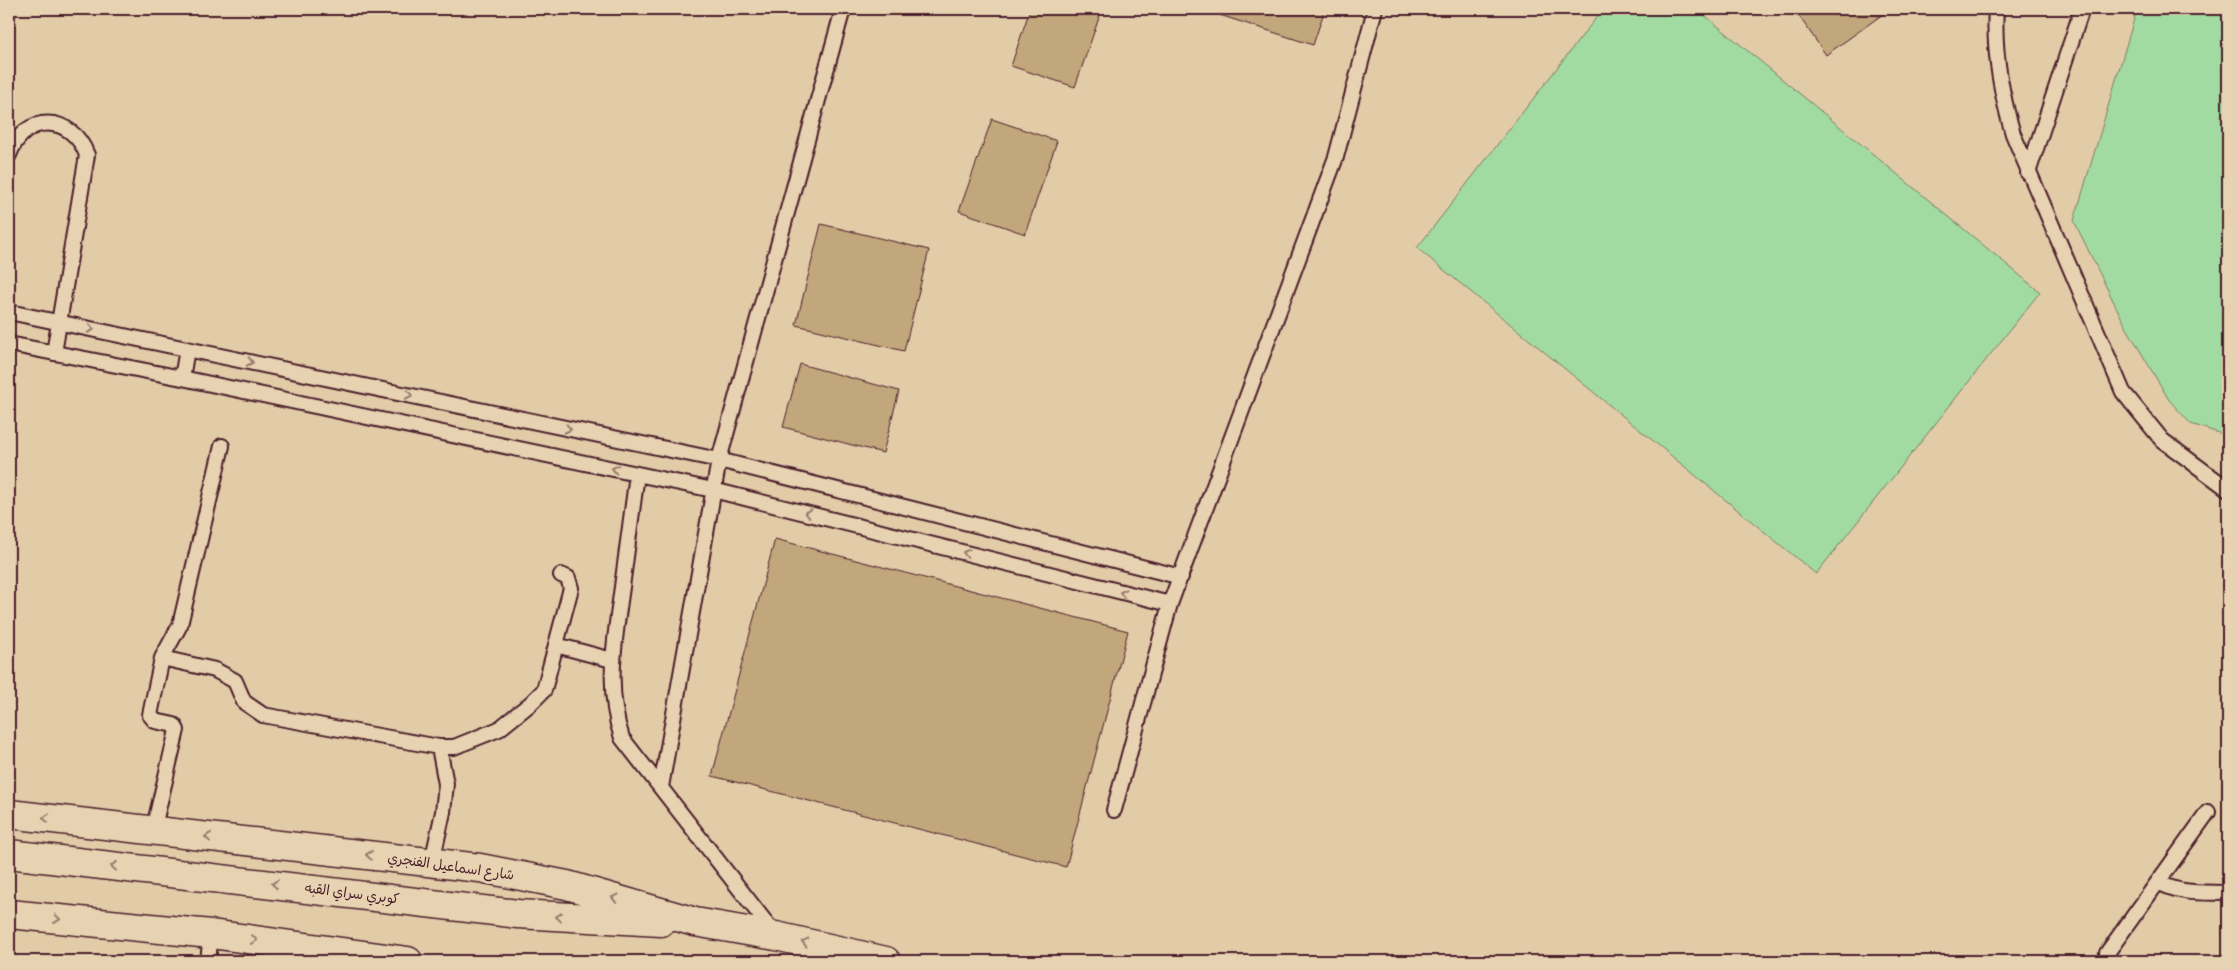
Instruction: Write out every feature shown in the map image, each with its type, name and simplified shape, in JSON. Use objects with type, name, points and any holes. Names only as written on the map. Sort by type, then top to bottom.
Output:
[{"type":"main road","name":"شارع اسماعيل الفنجري","points":[[9,814],[480,868],[567,885],[695,922],[776,936],[886,961]]},
{"type":"main road","name":"كوبري سراي القبه","points":[[9,854],[341,891],[518,914],[607,920],[695,922]]},
{"type":"main road","points":[[9,914],[211,934],[408,961]]},
{"type":"lane","points":[[661,787],[719,460],[843,9]]},
{"type":"lane","points":[[1114,810],[1170,604],[1336,157],[1375,9]]},
{"type":"lane","points":[[1996,9],[1996,53],[2002,94],[2013,134],[2123,392],[2162,440],[2228,489]]},
{"type":"lane","points":[[2028,173],[2082,9]]},
{"type":"lane","points":[[9,155],[14,144],[22,134],[36,125],[51,122],[65,126],[76,134],[87,155],[54,353]]},
{"type":"lane","points":[[9,312],[719,460],[1181,577]]},
{"type":"lane","points":[[9,344],[182,378],[713,490],[1170,604]]},
{"type":"lane","points":[[182,378],[187,349]]},
{"type":"lane","points":[[153,831],[178,730],[174,725],[155,721],[150,715],[162,658],[180,625],[222,446]]},
{"type":"lane","points":[[637,474],[612,660],[612,696],[615,717],[622,738],[776,936]]},
{"type":"lane","points":[[162,658],[215,670],[236,681],[244,702],[264,714],[439,747],[454,747],[499,729],[544,690],[571,588],[568,578],[561,575]]},
{"type":"lane","points":[[556,645],[612,660]]},
{"type":"lane","points":[[432,862],[443,812],[446,784],[439,747]]},
{"type":"lane","points":[[2107,953],[2208,812]]},
{"type":"lane","points":[[2158,882],[2169,888],[2186,892],[2228,893]]},
{"type":"lane","points":[[208,961],[211,934]]},
{"type":"green space","points":[[1603,9],[1697,9],[2040,292],[1816,574],[1417,248]]},
{"type":"green space","points":[[2137,9],[2228,9],[2228,436],[2191,424],[2169,400],[2125,325],[2074,221]]},
{"type":"building","points":[[1030,9],[1102,9],[1075,87],[1011,66]]},
{"type":"building","points":[[1201,9],[1325,9],[1313,45]]},
{"type":"building","points":[[1794,9],[1890,9],[1826,55]]},
{"type":"building","points":[[992,119],[1057,141],[1025,234],[959,211]]},
{"type":"building","points":[[821,224],[929,250],[904,351],[796,325]]},
{"type":"building","points":[[800,364],[899,391],[883,453],[783,427]]},
{"type":"building","points":[[775,539],[1128,631],[1066,867],[712,776]]}]
